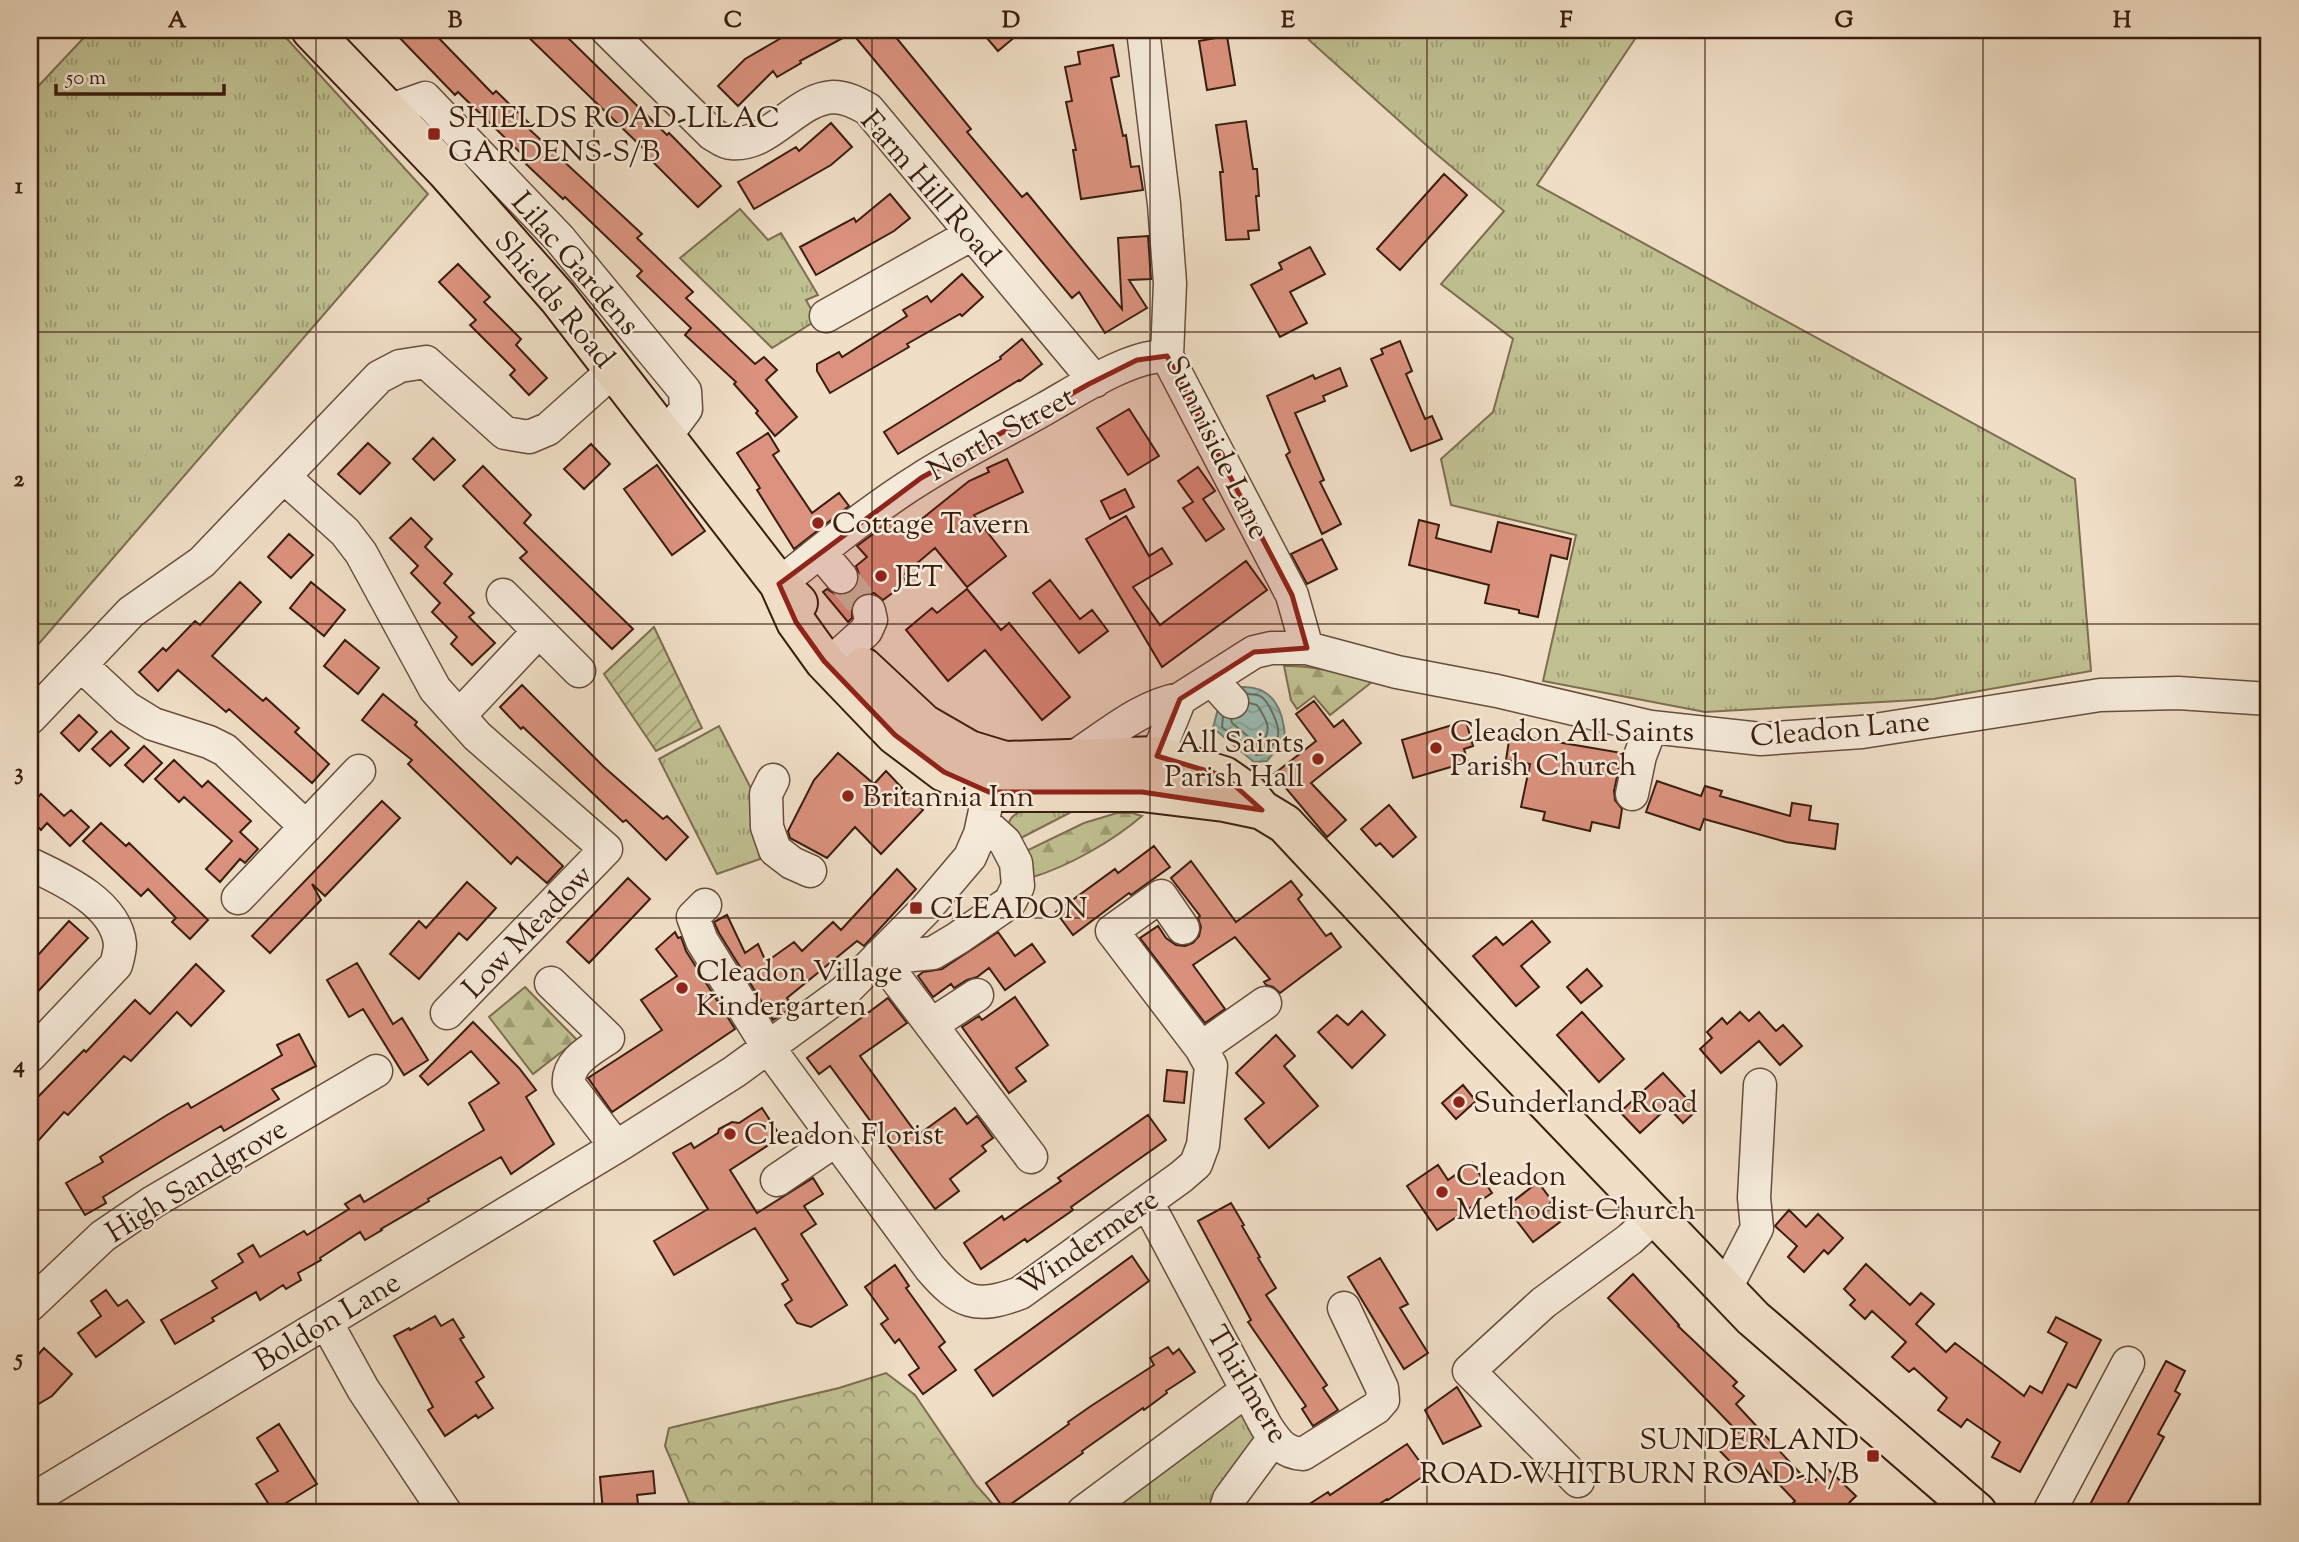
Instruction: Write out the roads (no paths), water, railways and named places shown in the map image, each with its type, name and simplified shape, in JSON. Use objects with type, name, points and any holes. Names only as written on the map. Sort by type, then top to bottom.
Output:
[{"type":"highway","name":"Shields Road","points":[[321,33],[558,298],[779,584],[796,622],[837,657],[895,735],[944,772],[992,792],[1142,792],[1224,802],[1274,817]]},
{"type":"highway","name":"Shields Road","points":[[992,792],[1071,759],[1157,756],[1224,776],[1247,792],[1274,817]]},
{"type":"highway","points":[[1274,817],[1753,1318],[1977,1512]]},
{"type":"street","name":"Farm Hill Road","points":[[607,30],[712,134],[728,144],[749,142],[818,99],[835,97],[851,100],[868,109],[1095,381]]},
{"type":"street","name":"Sunniside Lane","points":[[1143,30],[1167,230],[1170,283],[1167,356],[1292,595],[1307,648]]},
{"type":"street","name":"Lilac Gardens","points":[[388,111],[425,98],[559,238],[685,391],[686,409],[665,437]]},
{"type":"street","points":[[826,316],[972,234]]},
{"type":"street","name":"North Street","points":[[779,584],[858,522],[921,478],[1137,360],[1167,356]]},
{"type":"street","points":[[30,718],[131,612],[202,562],[379,377],[400,366],[426,362],[505,433],[529,437],[548,429],[614,370]]},
{"type":"street","points":[[284,477],[345,532],[361,553],[435,689],[459,716],[539,631]]},
{"type":"street","points":[[820,552],[841,576]]},
{"type":"street","points":[[503,595],[579,671]]},
{"type":"street","points":[[837,657],[866,631],[872,620],[869,611]]},
{"type":"street","name":"Cleadon Lane","points":[[1071,759],[1139,713],[1161,702],[1222,691],[1254,652],[1271,648],[1307,648],[1397,672],[1497,691],[1651,727],[1761,739],[1862,732],[2100,695],[2178,693],[2269,699]]},
{"type":"street","points":[[81,665],[127,708],[153,724],[225,750],[306,827]]},
{"type":"street","points":[[1142,792],[1180,699]]},
{"type":"street","name":"Low Meadow","points":[[447,1013],[606,849],[477,737],[459,716]]},
{"type":"street","points":[[1632,794],[1640,756],[1651,727]]},
{"type":"street","points":[[238,898],[359,771]]},
{"type":"street","points":[[773,780],[766,794],[767,827],[775,850],[792,863],[810,871]]},
{"type":"street","points":[[884,952],[904,956],[933,953],[1010,902],[1018,886],[1016,863],[1005,842],[992,792]]},
{"type":"street","name":"Boldon Lane","points":[[30,1501],[620,1144],[734,1072],[844,992],[925,910],[970,857],[981,834],[992,792]]},
{"type":"street","points":[[30,864],[72,883],[106,914],[117,930],[120,946],[116,965],[30,1056]]},
{"type":"street","points":[[1183,928],[1161,896],[1112,932],[1201,1048],[1265,1003]]},
{"type":"street","name":"Windermere","points":[[705,905],[693,917],[702,941],[768,1047],[930,1268],[947,1289],[968,1301],[995,1302],[1020,1293],[1196,1164],[1203,1145],[1211,1066],[1201,1048]]},
{"type":"street","points":[[884,952],[931,1025],[1031,1157]]},
{"type":"street","points":[[551,983],[608,1038],[574,1065],[568,1076],[569,1084],[620,1144]]},
{"type":"street","points":[[931,1025],[978,995]]},
{"type":"street","name":"High Sandgrove","points":[[30,1306],[103,1236],[153,1202],[376,1071]]},
{"type":"street","points":[[1725,1290],[1757,1228],[1754,1198],[1760,1085]]},
{"type":"street","points":[[777,1180],[836,1140]]},
{"type":"street","name":"Thirlmere","points":[[1147,1202],[1274,1438],[1291,1454],[1303,1454],[1376,1408],[1383,1400],[1382,1388],[1344,1308]]},
{"type":"street","points":[[1578,1481],[1469,1371],[1543,1303],[1630,1239],[1655,1216]]},
{"type":"street","points":[[326,1322],[363,1389],[444,1512]]},
{"type":"street","points":[[2049,1512],[2128,1363]]},
{"type":"street","points":[[1086,1511],[1247,1390]]},
{"type":"street","points":[[1224,1512],[1229,1499],[1274,1438]]},
{"type":"water","points":[[1242,687],[1253,688],[1269,695],[1282,718],[1285,739],[1267,761],[1254,762],[1213,728],[1218,708],[1224,698]]},
{"type":"tunnel","points":[[841,577],[869,611]]},
{"type":"place","name":"SHIELDS ROAD-LILAC GARDENS-S/B","points":[[434,134]]},
{"type":"place","name":"Cottage Tavern","points":[[818,523]]},
{"type":"place","name":"JET","points":[[881,576]]},
{"type":"place","name":"Cleadon All Saints Parish Church","points":[[1436,748]]},
{"type":"place","name":"All Saints Parish Hall","points":[[1318,759]]},
{"type":"place","name":"Britannia Inn","points":[[848,796]]},
{"type":"place","name":"CLEADON","points":[[916,908]]},
{"type":"place","name":"Cleadon Village Kindergarten","points":[[682,988]]},
{"type":"place","name":"Sunderland Road","points":[[1459,1102]]},
{"type":"place","name":"Cleadon Florist","points":[[730,1134]]},
{"type":"place","name":"Cleadon Methodist Church","points":[[1442,1192]]},
{"type":"place","name":"SUNDERLAND ROAD-WHITBURN ROAD-N/B","points":[[1873,1456]]}]
